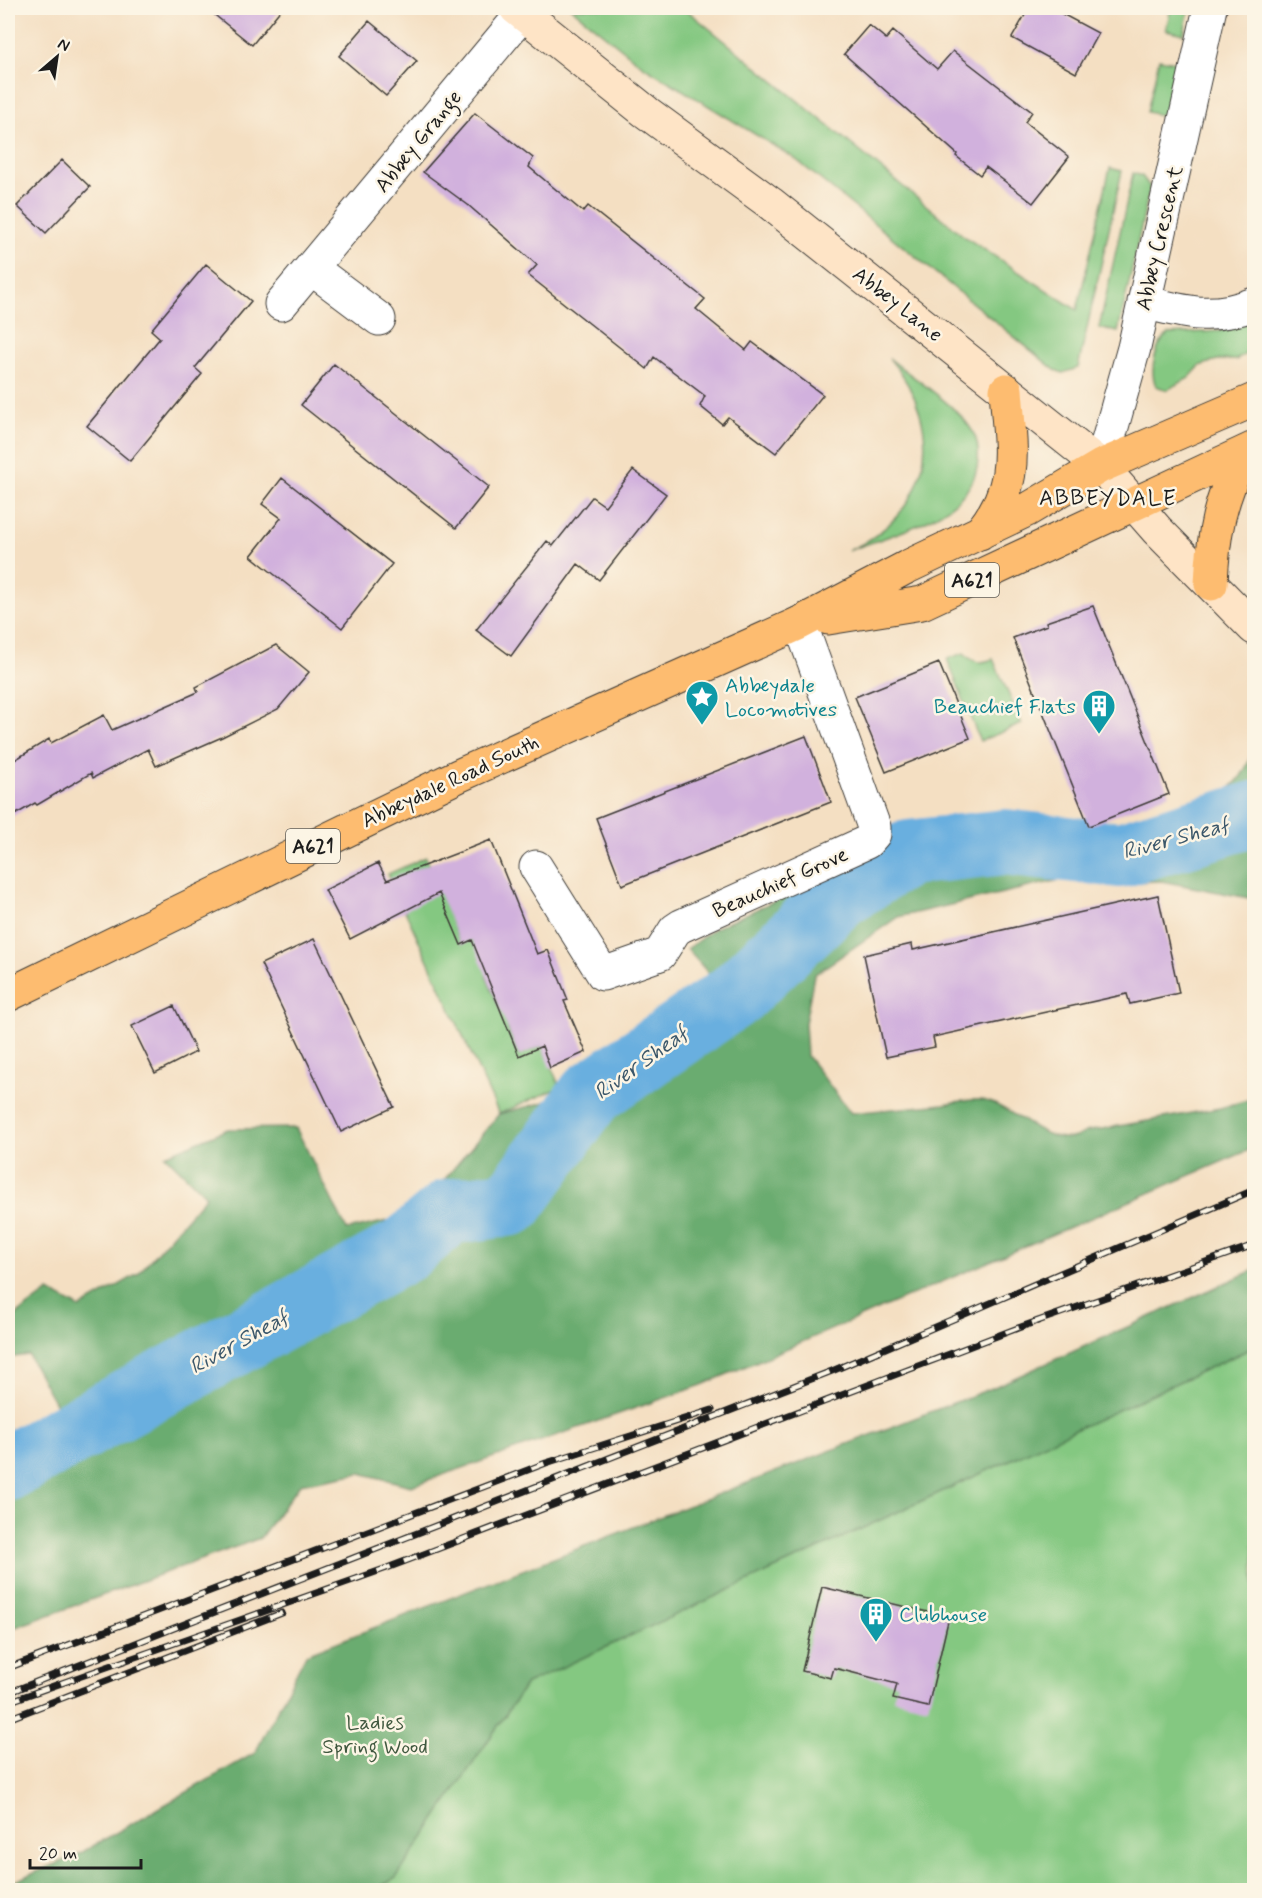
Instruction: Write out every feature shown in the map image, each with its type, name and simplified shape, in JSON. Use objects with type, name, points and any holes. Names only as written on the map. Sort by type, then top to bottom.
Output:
[{"type":"main road","name":"Abbey Lane","points":[[520,10],[646,112],[770,203],[1101,466],[1254,628]]},
{"type":"main road","points":[[979,534],[993,516],[1010,474],[1006,390]]},
{"type":"main road","name":"Abbeydale Road South","points":[[8,995],[458,776],[800,623],[907,567],[1027,510],[1101,466],[1254,400]]},
{"type":"main road","points":[[1211,585],[1217,516],[1248,451]]},
{"type":"main road","name":"Abbeydale Road South","points":[[800,623],[922,603],[1248,451]]},
{"type":"street","name":"Abbey Crescent","points":[[1101,466],[1121,400],[1210,8]]},
{"type":"street","name":"Abbey Grange","points":[[281,304],[520,10]]},
{"type":"street","points":[[312,268],[379,319]]},
{"type":"street","points":[[1144,302],[1208,315],[1231,313],[1254,304]]},
{"type":"street","name":"Beauchief Grove","points":[[536,867],[603,974],[660,954],[675,930],[681,926],[867,842],[874,834],[874,827],[800,623]]},
{"type":"green space","points":[[571,8],[684,8],[965,237],[1077,310],[1110,168],[1122,171],[1078,368],[1063,373],[1055,370],[794,158],[643,66]]},
{"type":"green space","points":[[1171,8],[1189,8],[1184,34],[1166,30]]},
{"type":"green space","points":[[1159,59],[1177,62],[1165,116],[1147,112]]},
{"type":"green space","points":[[1133,173],[1142,176],[1150,187],[1118,332],[1099,328]]},
{"type":"green space","points":[[1254,321],[1254,349],[1236,360],[1217,360],[1200,366],[1189,378],[1167,390],[1156,386],[1153,365],[1160,344],[1169,334],[1220,331]]},
{"type":"green space","points":[[889,358],[943,399],[962,417],[976,438],[978,460],[973,479],[962,495],[947,509],[907,530],[848,551],[876,535],[898,515],[914,492],[923,466],[925,440],[920,412],[908,385]]},
{"type":"green space","points":[[964,653],[977,662],[993,659],[1022,724],[980,741],[947,659]]},
{"type":"green space","points":[[1254,746],[1254,899],[1161,881],[1125,882],[1101,831],[1156,820],[1196,808],[1214,799],[1229,789],[1241,776]]},
{"type":"green space","points":[[1028,823],[1063,834],[1073,840],[1082,875],[898,917],[814,975],[805,1023],[807,1056],[851,1113],[981,1100],[1006,1110],[1033,1127],[1060,1138],[1073,1138],[1085,1132],[1220,1108],[1254,1098],[1254,1148],[702,1385],[411,1486],[360,1473],[300,1484],[260,1538],[8,1630],[8,1471],[71,1432],[28,1355],[8,1358],[8,1321],[49,1291],[80,1308],[138,1274],[206,1196],[165,1155],[228,1129],[296,1128],[347,1230],[401,1218],[439,1186],[499,1114],[545,1102],[678,1022],[711,976],[687,949],[715,928],[936,828]]},
{"type":"green space","points":[[426,857],[461,944],[487,933],[502,968],[486,976],[498,1004],[532,1018],[508,1029],[519,1055],[542,1046],[560,1087],[499,1114],[388,874]]},
{"type":"green space","name":"Ladies Spring Wood","points":[[1254,1270],[1254,1347],[526,1684],[396,1878],[374,1890],[8,1890],[8,1884],[79,1854],[255,1753],[306,1654],[992,1388]]},
{"type":"green space","points":[[1254,1347],[1254,1890],[374,1890],[396,1878],[526,1684]]},
{"type":"building","points":[[206,8],[282,8],[252,45]]},
{"type":"building","points":[[1029,8],[1051,8],[1098,33],[1076,73],[1012,38]]},
{"type":"building","points":[[369,21],[417,61],[386,96],[339,56]]},
{"type":"building","points":[[869,25],[886,39],[893,31],[937,69],[953,51],[1032,112],[1025,122],[1069,157],[1033,203],[986,167],[980,175],[844,54]]},
{"type":"building","points":[[475,113],[533,158],[529,167],[583,212],[588,206],[705,299],[696,309],[746,350],[752,342],[823,395],[776,453],[728,417],[722,424],[700,406],[705,396],[654,357],[647,369],[528,275],[537,265],[468,205],[423,172]]},
{"type":"building","points":[[62,160],[90,187],[46,233],[17,206]]},
{"type":"building","points":[[206,264],[251,301],[195,368],[202,374],[130,461],[87,426],[160,338],[151,330]]},
{"type":"building","points":[[334,364],[489,487],[456,528],[301,405]]},
{"type":"building","points":[[633,470],[666,494],[599,580],[578,564],[511,656],[476,630],[547,541],[553,546],[592,497],[605,506]]},
{"type":"building","points":[[282,478],[392,564],[342,628],[251,556],[281,518],[262,504]]},
{"type":"building","name":"Beauchief Flats","points":[[1093,606],[1169,794],[1089,826],[1013,638],[1047,625],[1046,622]]},
{"type":"building","points":[[276,645],[309,672],[278,709],[156,766],[148,749],[93,778],[91,773],[37,805],[35,803],[8,819],[8,764],[49,739],[51,743],[104,715],[112,730],[198,692],[196,687]]},
{"type":"building","points":[[939,663],[970,738],[886,772],[855,697]]},
{"type":"building","points":[[806,736],[831,802],[622,885],[596,818]]},
{"type":"building","points":[[491,840],[537,954],[548,950],[568,1000],[564,1001],[586,1052],[550,1068],[542,1046],[519,1056],[472,940],[461,945],[439,893],[350,939],[325,890],[378,863],[387,880]]},
{"type":"building","points":[[1158,895],[1179,993],[1130,1004],[1127,994],[933,1037],[935,1047],[886,1057],[864,955],[912,944],[913,950]]},
{"type":"building","points":[[314,939],[394,1107],[341,1132],[261,964]]},
{"type":"building","points":[[174,1006],[196,1052],[155,1073],[132,1026]]},
{"type":"building","name":"Clubhouse","points":[[822,1587],[949,1617],[928,1707],[893,1699],[897,1684],[834,1668],[831,1678],[802,1671]]},
{"type":"waterway","name":"River Sheaf","points":[[8,1468],[404,1250],[449,1212],[512,1203],[591,1094],[735,995],[840,895],[908,853],[1005,842],[1120,855],[1254,814]]},
{"type":"railway","points":[[8,1693],[832,1371],[1254,1190]]},
{"type":"railway","points":[[8,1702],[387,1568],[1018,1328],[1254,1245]]},
{"type":"railway","points":[[8,1668],[546,1463],[712,1410]]},
{"type":"railway","points":[[8,1719],[282,1613]]},
{"type":"place","name":"Abbeydale Locomotives","points":[[702,726]]},
{"type":"place","name":"Beauchief Flats","points":[[1099,735]]},
{"type":"place","name":"Clubhouse","points":[[876,1643]]},
{"type":"district","name":"ABBEYDALE","points":[[1108,497]]}]
